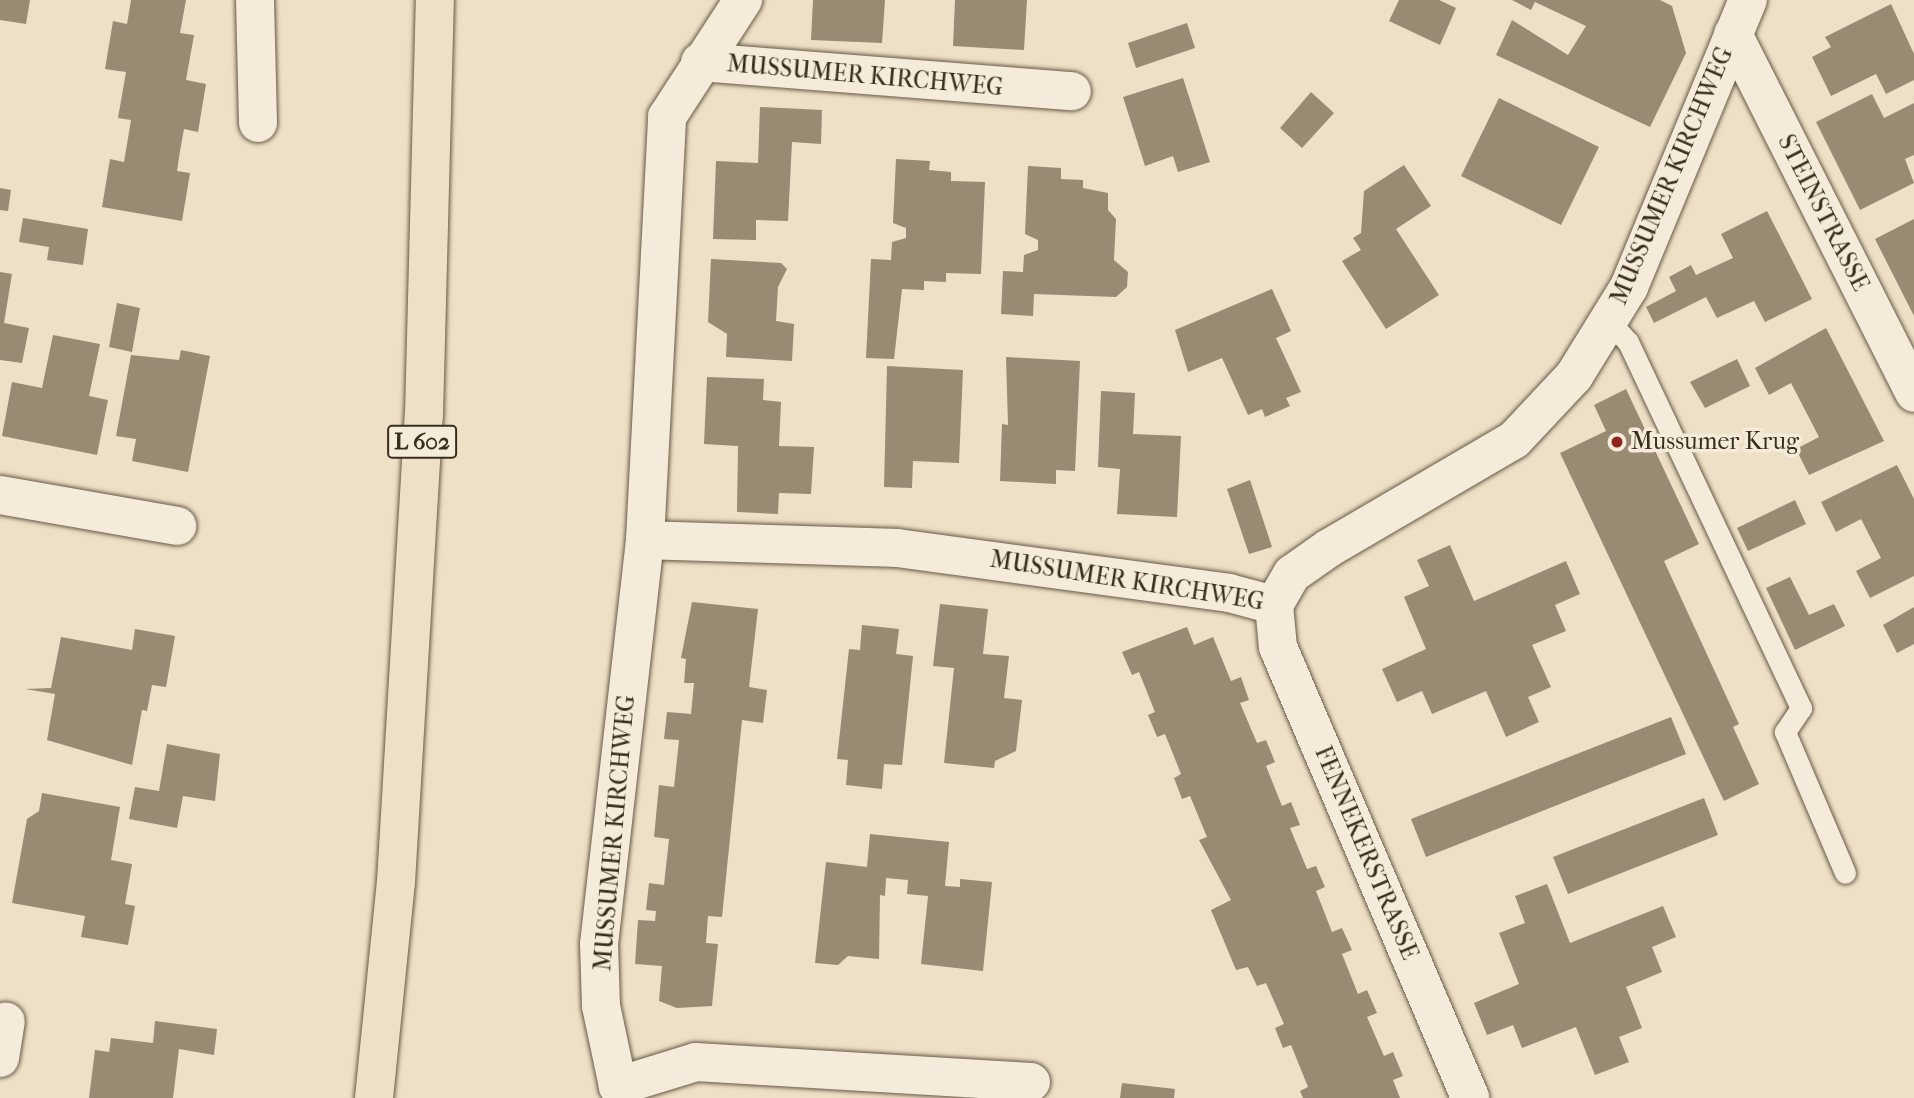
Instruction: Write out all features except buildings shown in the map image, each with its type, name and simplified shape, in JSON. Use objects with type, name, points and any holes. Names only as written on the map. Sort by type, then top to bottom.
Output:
[{"type":"main road","name":"L 602","points":[[374,1098],[396,883],[423,429],[435,0]]},
{"type":"street","points":[[255,0],[258,123]]},
{"type":"street","name":"MUSSUMER KIRCHWEG","points":[[743,0],[700,62],[667,117],[645,540],[599,944],[601,1006],[618,1086],[696,1062],[1031,1082]]},
{"type":"street","name":"MUSSUMER KIRCHWEG","points":[[645,540],[897,548],[1216,591],[1274,606],[1292,574],[1329,548],[1514,440],[1574,376],[1629,288],[1740,17]]},
{"type":"street","name":"STEINSTRASSE","points":[[1740,17],[1914,393]]},
{"type":"street","name":"MUSSUMER KIRCHWEG","points":[[700,62],[1072,91]]},
{"type":"street","points":[[0,495],[177,526]]},
{"type":"street","name":"FENNEKERSTRASSE","points":[[1274,606],[1278,647],[1470,1098]]},
{"type":"street","points":[[0,1058],[6,1021]]},
{"type":"lane","points":[[1609,321],[1628,342],[1732,553],[1801,708],[1785,732],[1845,873]]},
{"type":"place","name":"Mussumer Krug","points":[[1617,442]]}]
